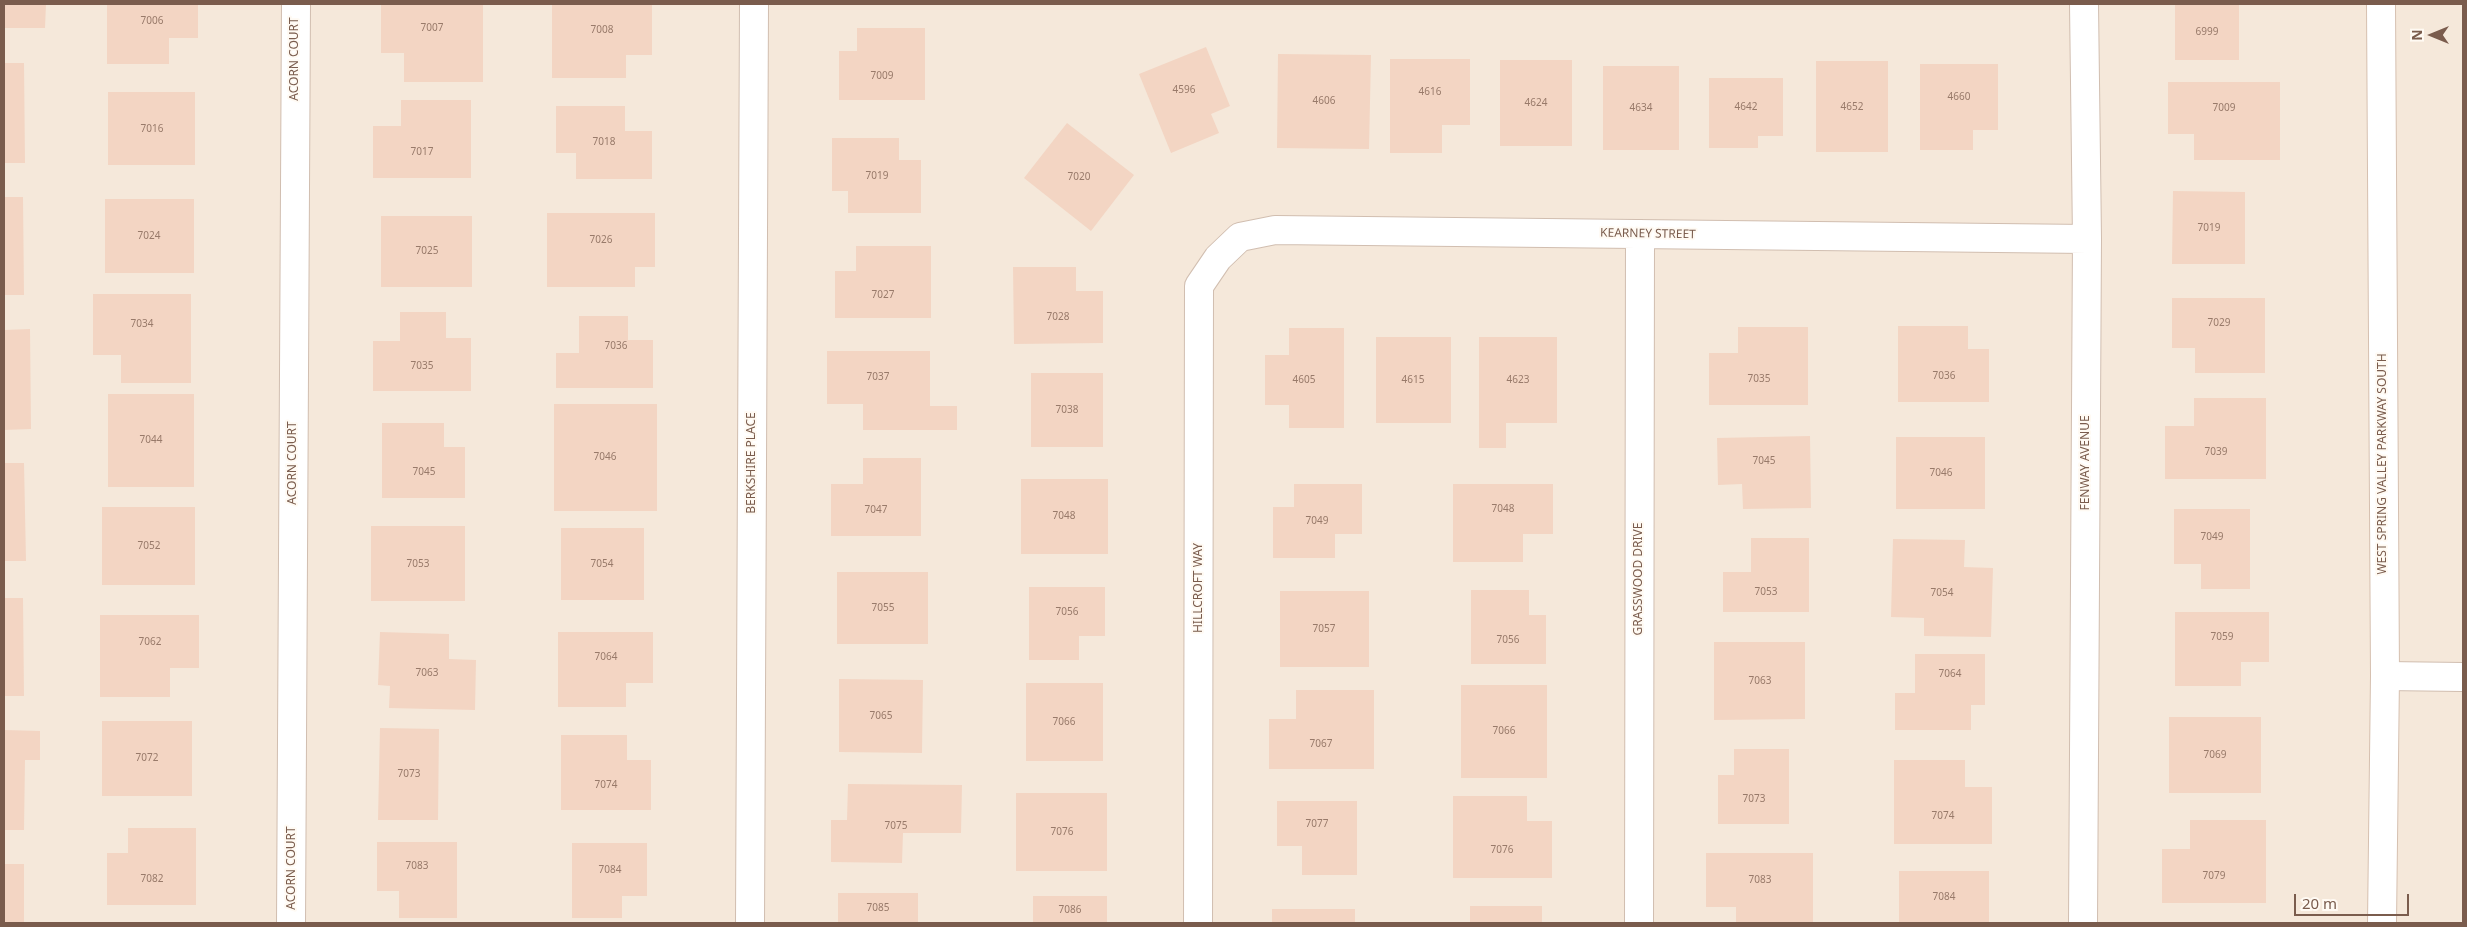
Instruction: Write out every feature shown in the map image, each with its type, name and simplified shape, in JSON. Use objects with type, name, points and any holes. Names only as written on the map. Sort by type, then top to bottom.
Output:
[{"type":"street","name":"ACORN COURT","points":[[291,923],[296,4]]},
{"type":"street","name":"BERKSHIRE PLACE","points":[[750,923],[754,4]]},
{"type":"street","name":"FENWAY AVENUE","points":[[2083,923],[2087,239],[2084,4]]},
{"type":"street","name":"WEST SPRING VALLEY PARKWAY SOUTH","points":[[2381,4],[2385,676],[2382,923]]},
{"type":"street","name":"KEARNEY STREET","points":[[1218,258],[1240,237],[1275,230],[2087,239]]},
{"type":"street","name":"GRASSWOOD DRIVE","points":[[1639,923],[1640,234]]},
{"type":"street","name":"HILLCROFT WAY","points":[[1198,923],[1199,286],[1218,258]]},
{"type":"street","points":[[2385,676],[2463,677]]},
{"type":"shaded area","points":[[4,4],[2463,4],[2463,923],[4,923]]},
{"type":"building","points":[[4,4],[46,4],[45,28],[4,28]]},
{"type":"building","points":[[107,4],[198,4],[198,38],[169,38],[169,64],[107,64]]},
{"type":"building","points":[[381,4],[483,4],[483,82],[404,82],[404,53],[381,53]]},
{"type":"building","points":[[552,4],[652,4],[652,55],[626,55],[626,78],[552,78]]},
{"type":"building","points":[[2175,4],[2239,4],[2239,60],[2175,60]]},
{"type":"building","points":[[857,28],[925,28],[925,100],[839,100],[839,51],[857,51]]},
{"type":"building","points":[[1206,47],[1230,106],[1211,114],[1219,133],[1171,153],[1139,74]]},
{"type":"building","points":[[1278,54],[1371,55],[1369,149],[1277,148]]},
{"type":"building","points":[[1390,59],[1470,59],[1470,125],[1442,125],[1442,153],[1390,153]]},
{"type":"building","points":[[1500,60],[1572,60],[1572,146],[1500,146]]},
{"type":"building","points":[[1816,61],[1888,61],[1888,152],[1816,152]]},
{"type":"building","points":[[4,63],[24,63],[25,163],[4,163]]},
{"type":"building","points":[[1920,64],[1998,64],[1998,130],[1973,130],[1973,150],[1920,150]]},
{"type":"building","points":[[1603,66],[1679,66],[1679,150],[1603,150]]},
{"type":"building","points":[[1709,78],[1783,78],[1783,136],[1758,136],[1758,148],[1709,148]]},
{"type":"building","points":[[2168,82],[2280,82],[2280,160],[2194,160],[2194,134],[2168,134]]},
{"type":"building","points":[[108,92],[195,92],[195,165],[108,165]]},
{"type":"building","points":[[401,100],[471,100],[471,178],[373,178],[373,126],[401,126]]},
{"type":"building","points":[[556,106],[625,106],[625,131],[652,131],[652,179],[576,179],[576,153],[556,153]]},
{"type":"building","points":[[1067,123],[1134,175],[1091,231],[1024,178]]},
{"type":"building","points":[[832,138],[899,138],[899,160],[921,160],[921,213],[848,213],[848,191],[832,191]]},
{"type":"building","points":[[2173,191],[2245,192],[2245,264],[2172,264]]},
{"type":"building","points":[[4,197],[23,197],[24,295],[4,295]]},
{"type":"building","points":[[105,199],[194,199],[194,273],[105,273]]},
{"type":"building","points":[[547,213],[655,213],[655,267],[635,267],[635,287],[547,287]]},
{"type":"building","points":[[381,216],[472,216],[472,287],[381,287]]},
{"type":"building","points":[[856,246],[931,246],[931,318],[835,318],[835,271],[856,271]]},
{"type":"building","points":[[1013,267],[1076,267],[1076,291],[1103,291],[1103,343],[1014,344]]},
{"type":"building","points":[[93,294],[191,294],[191,383],[121,383],[121,355],[93,355]]},
{"type":"building","points":[[2172,298],[2265,298],[2265,373],[2195,373],[2195,348],[2172,348]]},
{"type":"building","points":[[400,312],[446,312],[446,338],[471,338],[471,391],[373,391],[373,341],[400,341]]},
{"type":"building","points":[[579,316],[628,316],[628,340],[653,340],[653,388],[556,388],[556,353],[579,353]]},
{"type":"building","points":[[1898,326],[1968,326],[1968,349],[1989,349],[1989,402],[1898,402]]},
{"type":"building","points":[[1738,327],[1808,327],[1808,405],[1709,405],[1709,353],[1738,353]]},
{"type":"building","points":[[1289,328],[1344,328],[1344,428],[1289,428],[1289,405],[1265,405],[1265,355],[1289,355]]},
{"type":"building","points":[[30,329],[31,429],[4,430],[4,330]]},
{"type":"building","points":[[1376,337],[1451,337],[1451,423],[1376,423]]},
{"type":"building","points":[[1479,337],[1557,337],[1557,423],[1506,423],[1506,448],[1479,448]]},
{"type":"building","points":[[827,351],[930,351],[930,406],[957,406],[957,430],[863,430],[863,404],[827,404]]},
{"type":"building","points":[[1031,373],[1103,373],[1103,447],[1031,447]]},
{"type":"building","points":[[108,394],[194,394],[194,487],[108,487]]},
{"type":"building","points":[[2194,398],[2266,398],[2266,479],[2165,479],[2165,426],[2194,426]]},
{"type":"building","points":[[554,404],[657,404],[657,511],[554,511]]},
{"type":"building","points":[[382,423],[444,423],[444,447],[465,447],[465,498],[382,498]]},
{"type":"building","points":[[1810,436],[1811,508],[1743,509],[1742,484],[1718,485],[1717,438]]},
{"type":"building","points":[[1896,437],[1985,437],[1985,509],[1896,509]]},
{"type":"building","points":[[863,458],[921,458],[921,536],[831,536],[831,484],[863,484]]},
{"type":"building","points":[[4,463],[24,463],[26,561],[4,561]]},
{"type":"building","points":[[1021,479],[1108,479],[1108,554],[1021,554]]},
{"type":"building","points":[[1294,484],[1362,484],[1362,534],[1335,534],[1335,558],[1273,558],[1273,507],[1294,507]]},
{"type":"building","points":[[1453,484],[1553,484],[1553,534],[1523,534],[1523,562],[1453,562]]},
{"type":"building","points":[[102,507],[195,507],[195,585],[102,585]]},
{"type":"building","points":[[2174,509],[2250,509],[2250,589],[2201,589],[2201,564],[2174,564]]},
{"type":"building","points":[[371,526],[465,526],[465,601],[371,601]]},
{"type":"building","points":[[561,528],[644,528],[644,600],[561,600]]},
{"type":"building","points":[[1751,538],[1809,538],[1809,612],[1723,612],[1723,572],[1751,572]]},
{"type":"building","points":[[1893,539],[1965,540],[1964,567],[1993,568],[1991,637],[1924,636],[1924,618],[1891,617]]},
{"type":"building","points":[[837,572],[928,572],[928,644],[837,644]]},
{"type":"building","points":[[1029,587],[1105,587],[1105,636],[1079,636],[1079,660],[1029,660]]},
{"type":"building","points":[[1471,590],[1529,590],[1529,615],[1546,615],[1546,664],[1471,664]]},
{"type":"building","points":[[1280,591],[1369,591],[1369,667],[1280,667]]},
{"type":"building","points":[[4,598],[23,598],[24,696],[4,696]]},
{"type":"building","points":[[2175,612],[2269,612],[2269,662],[2241,662],[2241,686],[2175,686]]},
{"type":"building","points":[[100,615],[199,615],[199,668],[170,668],[170,697],[100,697]]},
{"type":"building","points":[[380,632],[449,634],[449,659],[476,660],[475,710],[389,708],[390,686],[378,685]]},
{"type":"building","points":[[558,632],[653,632],[653,683],[626,683],[626,707],[558,707]]},
{"type":"building","points":[[1714,642],[1805,642],[1805,719],[1714,720]]},
{"type":"building","points":[[1915,654],[1985,654],[1985,705],[1971,705],[1971,730],[1895,730],[1895,693],[1915,693]]},
{"type":"building","points":[[839,679],[923,680],[922,753],[839,752]]},
{"type":"building","points":[[1026,683],[1103,683],[1103,761],[1026,761]]},
{"type":"building","points":[[1461,685],[1547,685],[1547,778],[1461,778]]},
{"type":"building","points":[[1296,690],[1374,690],[1374,769],[1269,769],[1269,719],[1296,719]]},
{"type":"building","points":[[2169,717],[2261,717],[2261,793],[2169,793]]},
{"type":"building","points":[[102,721],[192,721],[192,796],[102,796]]},
{"type":"building","points":[[380,728],[439,729],[438,820],[378,820]]},
{"type":"building","points":[[4,730],[40,731],[40,760],[25,760],[24,830],[4,830]]},
{"type":"building","points":[[561,735],[627,735],[627,760],[651,760],[651,810],[561,810]]},
{"type":"building","points":[[1734,749],[1789,749],[1789,824],[1718,824],[1718,775],[1734,775]]},
{"type":"building","points":[[1894,760],[1965,760],[1965,787],[1992,787],[1992,844],[1894,844]]},
{"type":"building","points":[[848,784],[962,785],[961,833],[903,833],[902,863],[831,862],[831,820],[847,820]]},
{"type":"building","points":[[1016,793],[1107,793],[1107,871],[1016,871]]},
{"type":"building","points":[[1453,796],[1527,796],[1527,821],[1552,821],[1552,878],[1453,878]]},
{"type":"building","points":[[1277,801],[1357,801],[1357,875],[1302,875],[1302,846],[1277,846]]},
{"type":"building","points":[[2190,820],[2266,820],[2266,903],[2162,903],[2162,849],[2190,849]]},
{"type":"building","points":[[128,828],[196,828],[196,905],[107,905],[107,853],[128,853]]},
{"type":"building","points":[[377,842],[457,842],[457,918],[399,918],[399,891],[377,891]]},
{"type":"building","points":[[572,843],[647,843],[647,896],[622,896],[622,918],[572,918]]},
{"type":"building","points":[[1706,853],[1813,853],[1813,923],[1736,923],[1736,907],[1706,907]]},
{"type":"building","points":[[4,864],[24,864],[24,923],[4,923]]},
{"type":"building","points":[[1899,871],[1989,871],[1989,923],[1899,923]]},
{"type":"building","points":[[838,893],[918,893],[918,923],[838,923]]},
{"type":"building","points":[[1033,896],[1107,896],[1107,923],[1033,923]]},
{"type":"building","points":[[1470,906],[1542,906],[1542,923],[1470,923]]},
{"type":"building","points":[[1272,909],[1355,909],[1355,923],[1272,923]]}]
